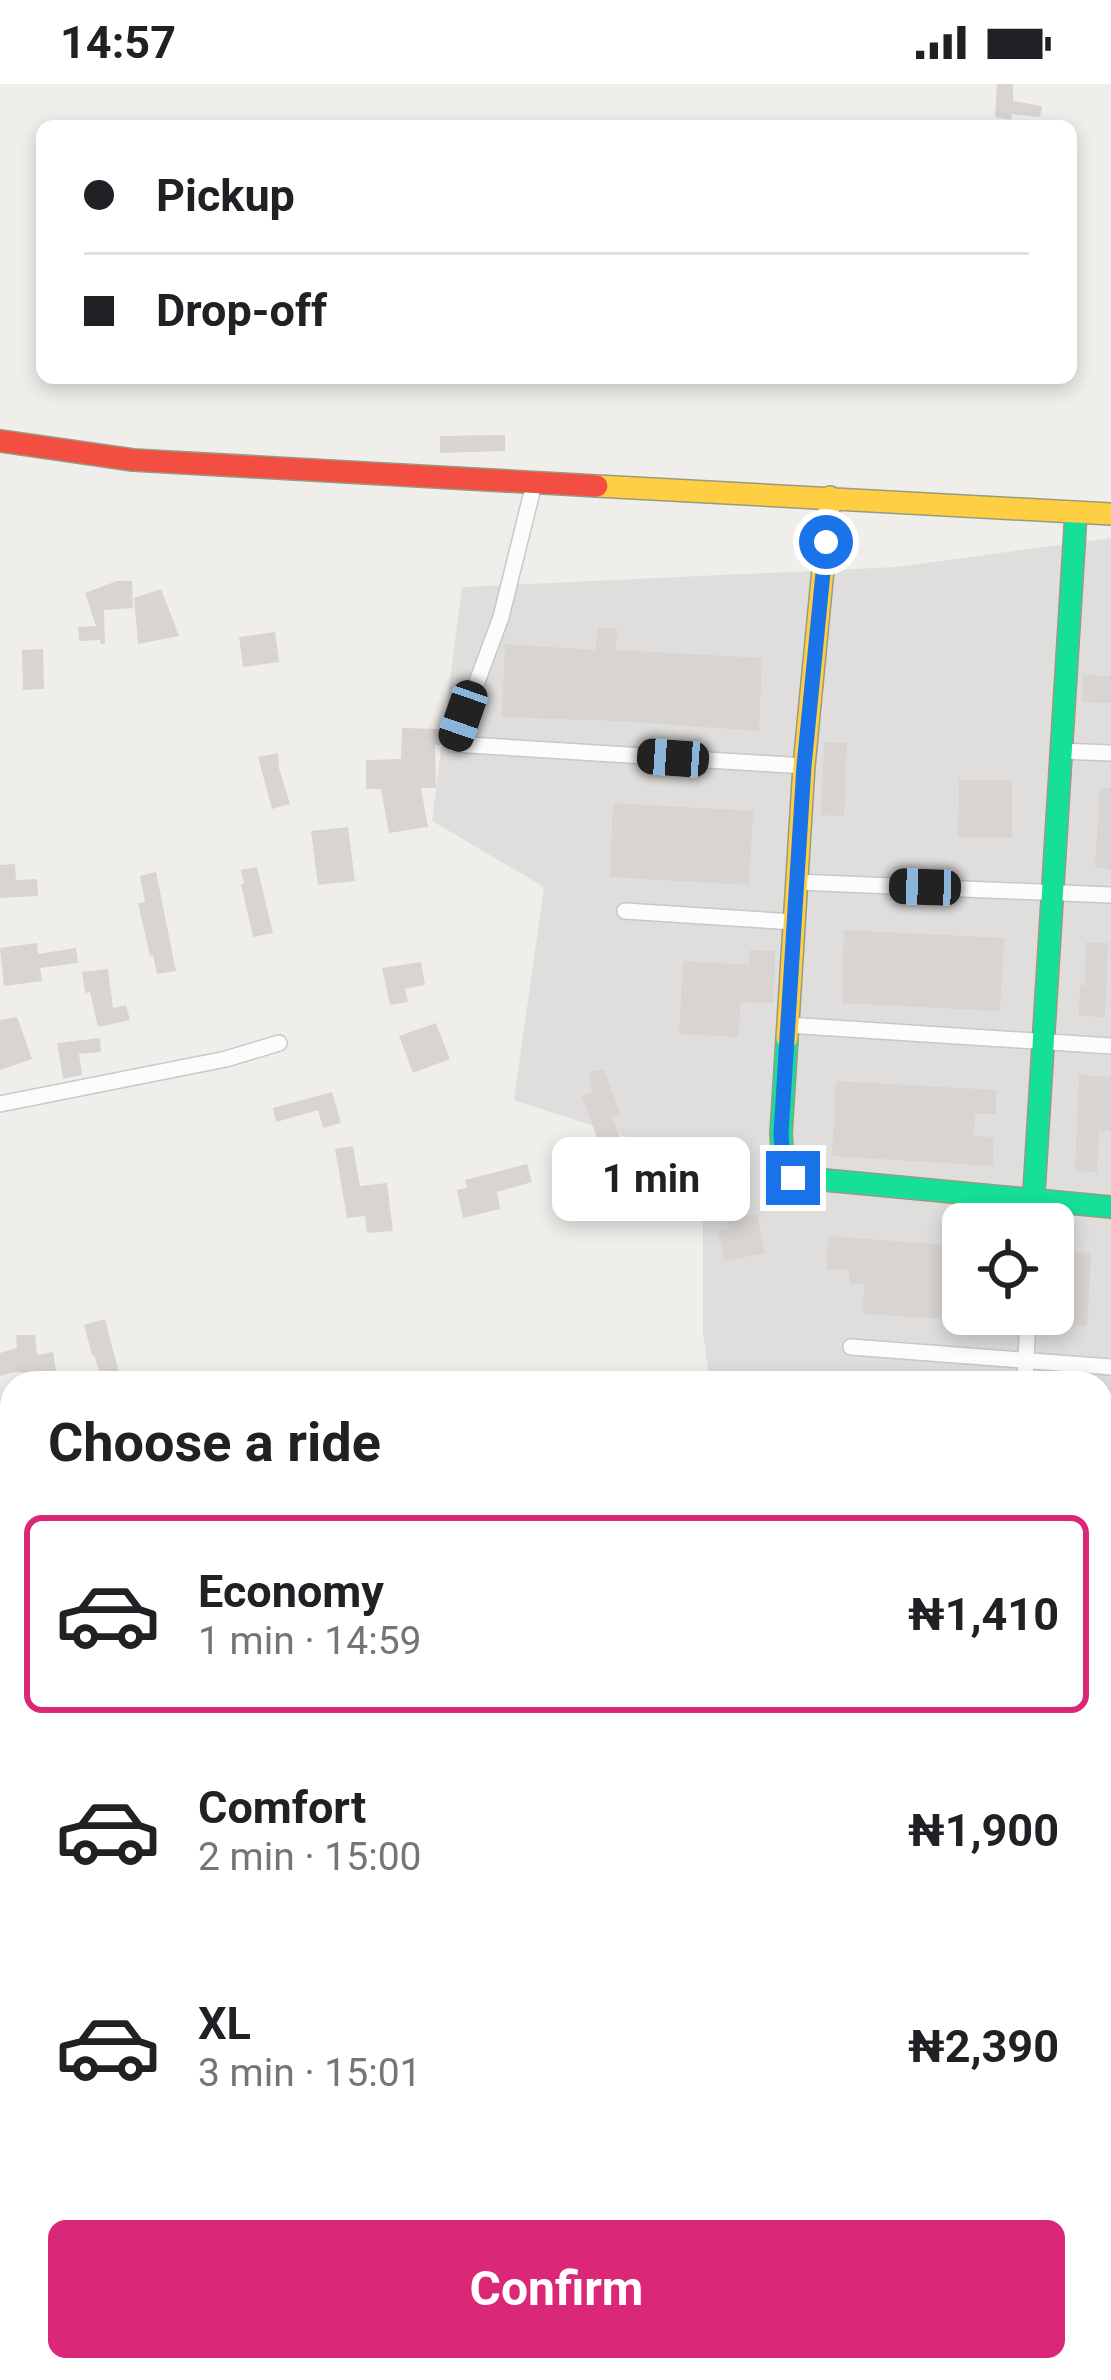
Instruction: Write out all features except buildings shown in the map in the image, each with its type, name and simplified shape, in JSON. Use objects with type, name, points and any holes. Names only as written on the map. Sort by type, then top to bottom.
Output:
[{"type":"street","points":[[0,441],[134,460],[1111,514]]},
{"type":"street","points":[[535,480],[501,617],[454,743],[804,766]]},
{"type":"street","points":[[830,497],[804,766],[783,1161],[793,1178],[1111,1207]]},
{"type":"street","points":[[1034,1203],[1076,513]]},
{"type":"street","points":[[1059,751],[1111,753]]},
{"type":"street","points":[[796,882],[1111,896]]},
{"type":"street","points":[[625,911],[794,922]]},
{"type":"street","points":[[787,1024],[1111,1046]]},
{"type":"street","points":[[0,1104],[226,1059],[279,1043]]},
{"type":"street","points":[[1026,1371],[1027,1335]]},
{"type":"street","points":[[851,1347],[1111,1367]]},
{"type":"shaded area","points":[[1111,538],[1111,1371],[708,1371],[703,1334],[703,1162],[514,1100],[544,887],[432,821],[462,587],[897,567]]},
{"type":"traffic: fast","points":[[1033,1203],[1076,513]]},
{"type":"traffic: fast","points":[[787,1038],[781,1134],[783,1161],[793,1177],[1111,1207]]},
{"type":"traffic: slow","points":[[597,486],[1111,514]]},
{"type":"traffic: slow","points":[[787,1038],[804,766],[830,497]]},
{"type":"traffic: jam","points":[[0,441],[133,460],[597,486]]},
{"type":"route","points":[[793,1178],[783,1161],[781,1134],[804,766],[826,542]]}]
